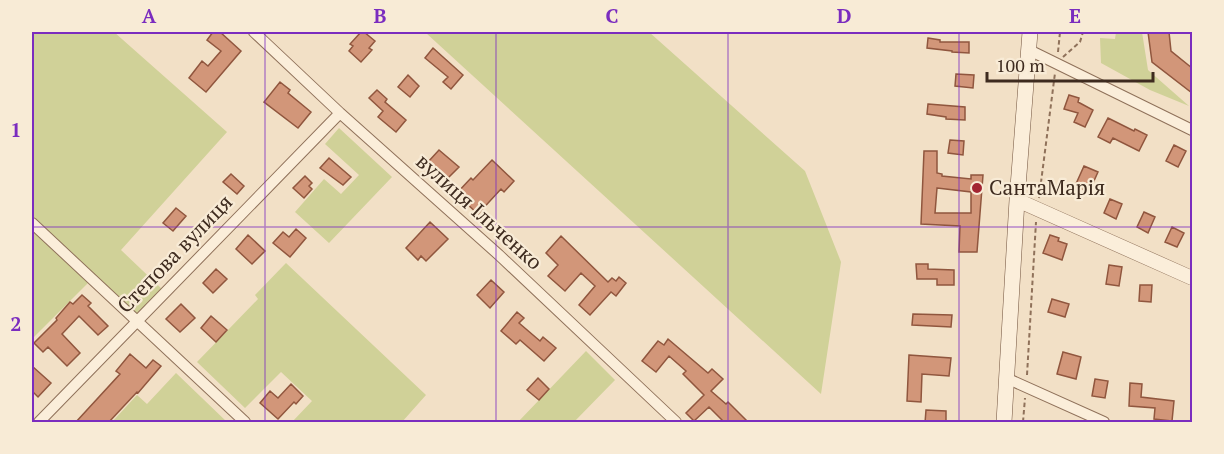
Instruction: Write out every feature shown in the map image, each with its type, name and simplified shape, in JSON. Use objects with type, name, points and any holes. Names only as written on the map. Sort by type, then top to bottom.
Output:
[{"type":"main road","points":[[1004,423],[1017,200],[1030,32]]},
{"type":"street","name":"вулиця Ільченко","points":[[254,32],[340,113],[499,255],[676,423]]},
{"type":"street","points":[[1029,50],[1192,130]]},
{"type":"street","name":"Степова вулиця","points":[[39,423],[340,113]]},
{"type":"street","points":[[1017,200],[1192,279]]},
{"type":"street","points":[[32,223],[245,423]]},
{"type":"street","points":[[1006,378],[1104,423]]},
{"type":"path","points":[[1023,423],[1037,210],[1060,32]]},
{"type":"path","points":[[1056,62],[1080,42],[1083,32]]},
{"type":"green space","points":[[32,32],[114,32],[227,132],[121,250],[163,290],[137,319],[93,278],[32,339]]},
{"type":"green space","points":[[649,32],[805,171],[841,262],[821,394],[426,33]]},
{"type":"green space","points":[[1116,32],[1142,32],[1148,70],[1189,106],[1150,90],[1101,63],[1100,38],[1115,39]]},
{"type":"green space","points":[[339,128],[392,177],[329,243],[295,212],[324,179],[341,194],[359,175],[325,144]]},
{"type":"green space","points":[[286,263],[426,395],[402,422],[292,422],[312,401],[281,372],[245,408],[197,362],[258,299],[255,295]]},
{"type":"green space","points":[[586,351],[615,380],[574,422],[518,422]]},
{"type":"green space","points":[[176,373],[227,422],[112,422],[137,395],[147,404]]},
{"type":"building","points":[[213,32],[220,32],[241,51],[206,92],[189,78],[202,61],[208,66],[221,51],[207,40]]},
{"type":"building","points":[[361,32],[375,41],[369,48],[372,50],[361,62],[349,51],[353,46],[350,44]]},
{"type":"building","points":[[1148,32],[1169,32],[1171,51],[1192,68],[1192,93],[1152,62]]},
{"type":"building","points":[[928,38],[940,40],[940,42],[969,42],[969,53],[927,48]]},
{"type":"building","points":[[433,48],[463,75],[451,89],[443,82],[448,77],[425,58]]},
{"type":"building","points":[[956,74],[974,75],[973,88],[955,86]]},
{"type":"building","points":[[408,75],[419,86],[410,97],[398,87]]},
{"type":"building","points":[[280,82],[290,90],[288,93],[311,112],[298,128],[264,102]]},
{"type":"building","points":[[377,90],[387,99],[385,102],[406,120],[396,132],[378,117],[383,111],[369,98]]},
{"type":"building","points":[[1069,95],[1079,98],[1078,102],[1093,110],[1085,127],[1074,122],[1078,113],[1064,109]]},
{"type":"building","points":[[928,104],[965,107],[965,120],[946,119],[946,117],[927,114]]},
{"type":"building","points":[[1108,118],[1147,135],[1139,151],[1113,138],[1110,143],[1098,137]]},
{"type":"building","points":[[950,140],[964,141],[963,155],[948,153]]},
{"type":"building","points":[[1174,145],[1186,151],[1178,167],[1166,161]]},
{"type":"building","points":[[439,150],[459,167],[447,179],[428,162]]},
{"type":"building","points":[[924,151],[937,151],[937,173],[942,176],[971,179],[971,175],[983,175],[977,252],[959,252],[960,226],[921,224]],"holes":[[[937,188],[971,192],[971,213],[935,213]]]},
{"type":"building","points":[[329,158],[351,177],[343,185],[320,168]]},
{"type":"building","points":[[492,160],[514,181],[504,192],[501,189],[478,214],[456,194]]},
{"type":"building","points":[[1084,166],[1098,172],[1089,192],[1075,186]]},
{"type":"building","points":[[231,174],[244,186],[237,194],[223,182]]},
{"type":"building","points":[[305,176],[312,183],[309,186],[312,189],[304,198],[293,188]]},
{"type":"building","points":[[1110,199],[1122,204],[1116,219],[1104,213]]},
{"type":"building","points":[[176,208],[186,216],[173,231],[163,223]]},
{"type":"building","points":[[1144,212],[1155,217],[1148,233],[1137,227]]},
{"type":"building","points":[[430,222],[448,239],[426,261],[421,256],[418,260],[406,248]]},
{"type":"building","points":[[1172,227],[1184,233],[1177,247],[1165,242]]},
{"type":"building","points":[[296,229],[306,238],[290,257],[273,243],[283,232],[289,237]]},
{"type":"building","points":[[248,235],[265,251],[252,264],[236,249]]},
{"type":"building","points":[[1050,235],[1067,244],[1062,260],[1043,253]]},
{"type":"building","points":[[561,236],[608,282],[612,278],[616,281],[619,277],[626,283],[616,296],[611,292],[590,315],[579,305],[595,286],[581,273],[565,291],[548,276],[558,265],[546,253]]},
{"type":"building","points":[[916,264],[928,264],[928,269],[954,270],[954,285],[937,285],[937,279],[917,279]]},
{"type":"building","points":[[1109,265],[1122,267],[1119,286],[1106,284]]},
{"type":"building","points":[[216,269],[227,279],[213,293],[203,283]]},
{"type":"building","points":[[491,280],[504,292],[490,308],[477,295]]},
{"type":"building","points":[[1140,285],[1152,285],[1151,302],[1139,301]]},
{"type":"building","points":[[82,295],[91,303],[88,306],[108,326],[98,335],[79,316],[62,334],[80,353],[67,366],[48,347],[43,352],[34,343],[57,320],[56,318],[70,302],[73,304]]},
{"type":"building","points":[[1052,299],[1069,304],[1065,317],[1048,312]]},
{"type":"building","points":[[181,304],[195,318],[180,332],[166,319]]},
{"type":"building","points":[[517,312],[524,318],[519,323],[540,341],[543,337],[556,348],[544,361],[520,340],[516,344],[501,331]]},
{"type":"building","points":[[913,314],[952,315],[951,327],[912,325]]},
{"type":"building","points":[[211,316],[227,330],[216,342],[201,328]]},
{"type":"building","points":[[668,339],[708,373],[712,369],[723,379],[711,391],[726,404],[728,402],[749,423],[725,423],[709,407],[694,421],[686,413],[704,395],[683,374],[686,371],[669,356],[656,372],[642,361],[658,341],[664,345]]},
{"type":"building","points":[[1063,352],[1081,357],[1076,379],[1057,374]]},
{"type":"building","points":[[130,354],[146,368],[153,360],[161,366],[108,423],[75,423],[120,374],[116,371]]},
{"type":"building","points":[[909,355],[951,358],[949,376],[922,374],[921,402],[907,401]]},
{"type":"building","points":[[32,366],[51,383],[38,397],[32,391]]},
{"type":"building","points":[[538,378],[549,389],[539,400],[527,390]]},
{"type":"building","points":[[1095,379],[1108,381],[1105,398],[1092,396]]},
{"type":"building","points":[[1130,383],[1142,384],[1141,397],[1174,401],[1172,421],[1154,419],[1155,408],[1129,406]]},
{"type":"building","points":[[291,384],[303,396],[278,419],[260,403],[270,391],[278,398]]},
{"type":"building","points":[[926,410],[946,411],[946,423],[925,423]]},
{"type":"place","name":"СантаМарія","points":[[977,188]]}]
